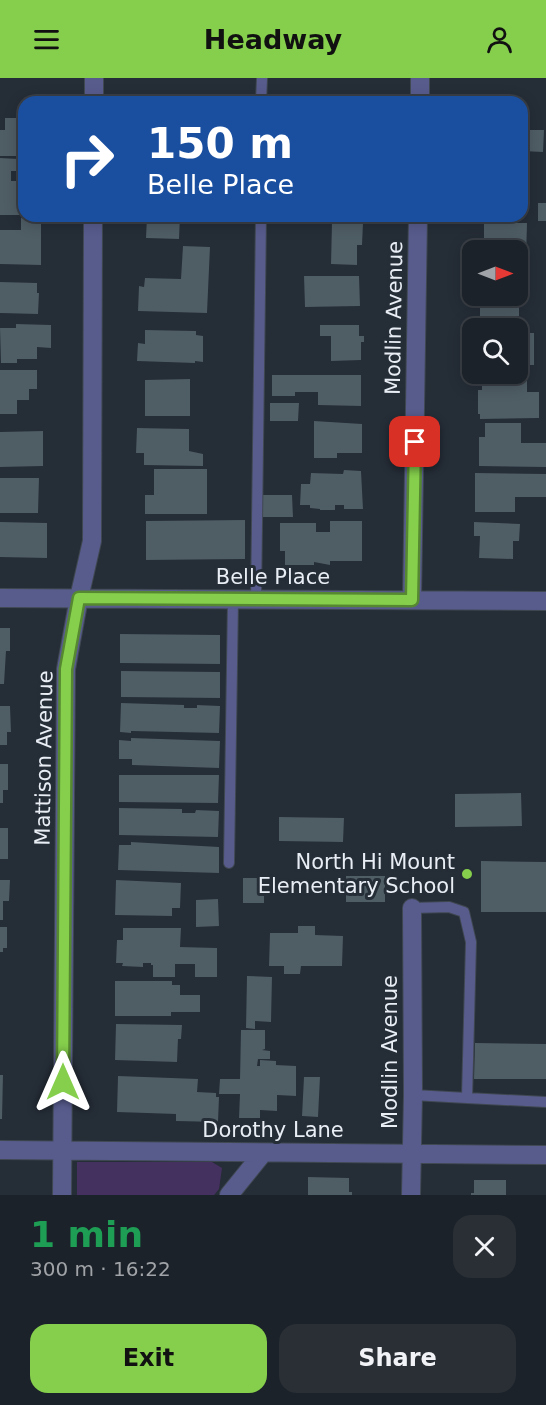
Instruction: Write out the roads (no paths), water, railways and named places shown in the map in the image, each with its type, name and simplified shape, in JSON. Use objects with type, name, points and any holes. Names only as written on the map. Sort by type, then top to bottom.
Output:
[{"type":"street","points":[[94,78],[94,96]]},
{"type":"street","points":[[420,78],[420,96]]},
{"type":"street","name":"Mattison Avenue","points":[[62,1195],[66,669],[92,541],[93,222]]},
{"type":"street","name":"Modlin Avenue","points":[[412,600],[418,222]]},
{"type":"street","name":"Belle Place","points":[[0,598],[546,601]]},
{"type":"street","name":"Modlin Avenue","points":[[411,1195],[414,1095],[412,908]]},
{"type":"street","name":"Dorothy Lane","points":[[0,1150],[546,1155]]},
{"type":"street","points":[[229,1195],[263,1153]]},
{"type":"lane","points":[[261,96],[262,78]]},
{"type":"lane","points":[[256,599],[261,222]]},
{"type":"lane","points":[[229,863],[233,599]]},
{"type":"lane","points":[[412,908],[449,907],[465,912],[471,942],[467,1098]]},
{"type":"lane","points":[[414,1095],[546,1102]]},
{"type":"place","name":"North Hi Mount Elementary School","points":[[467,874]]}]
